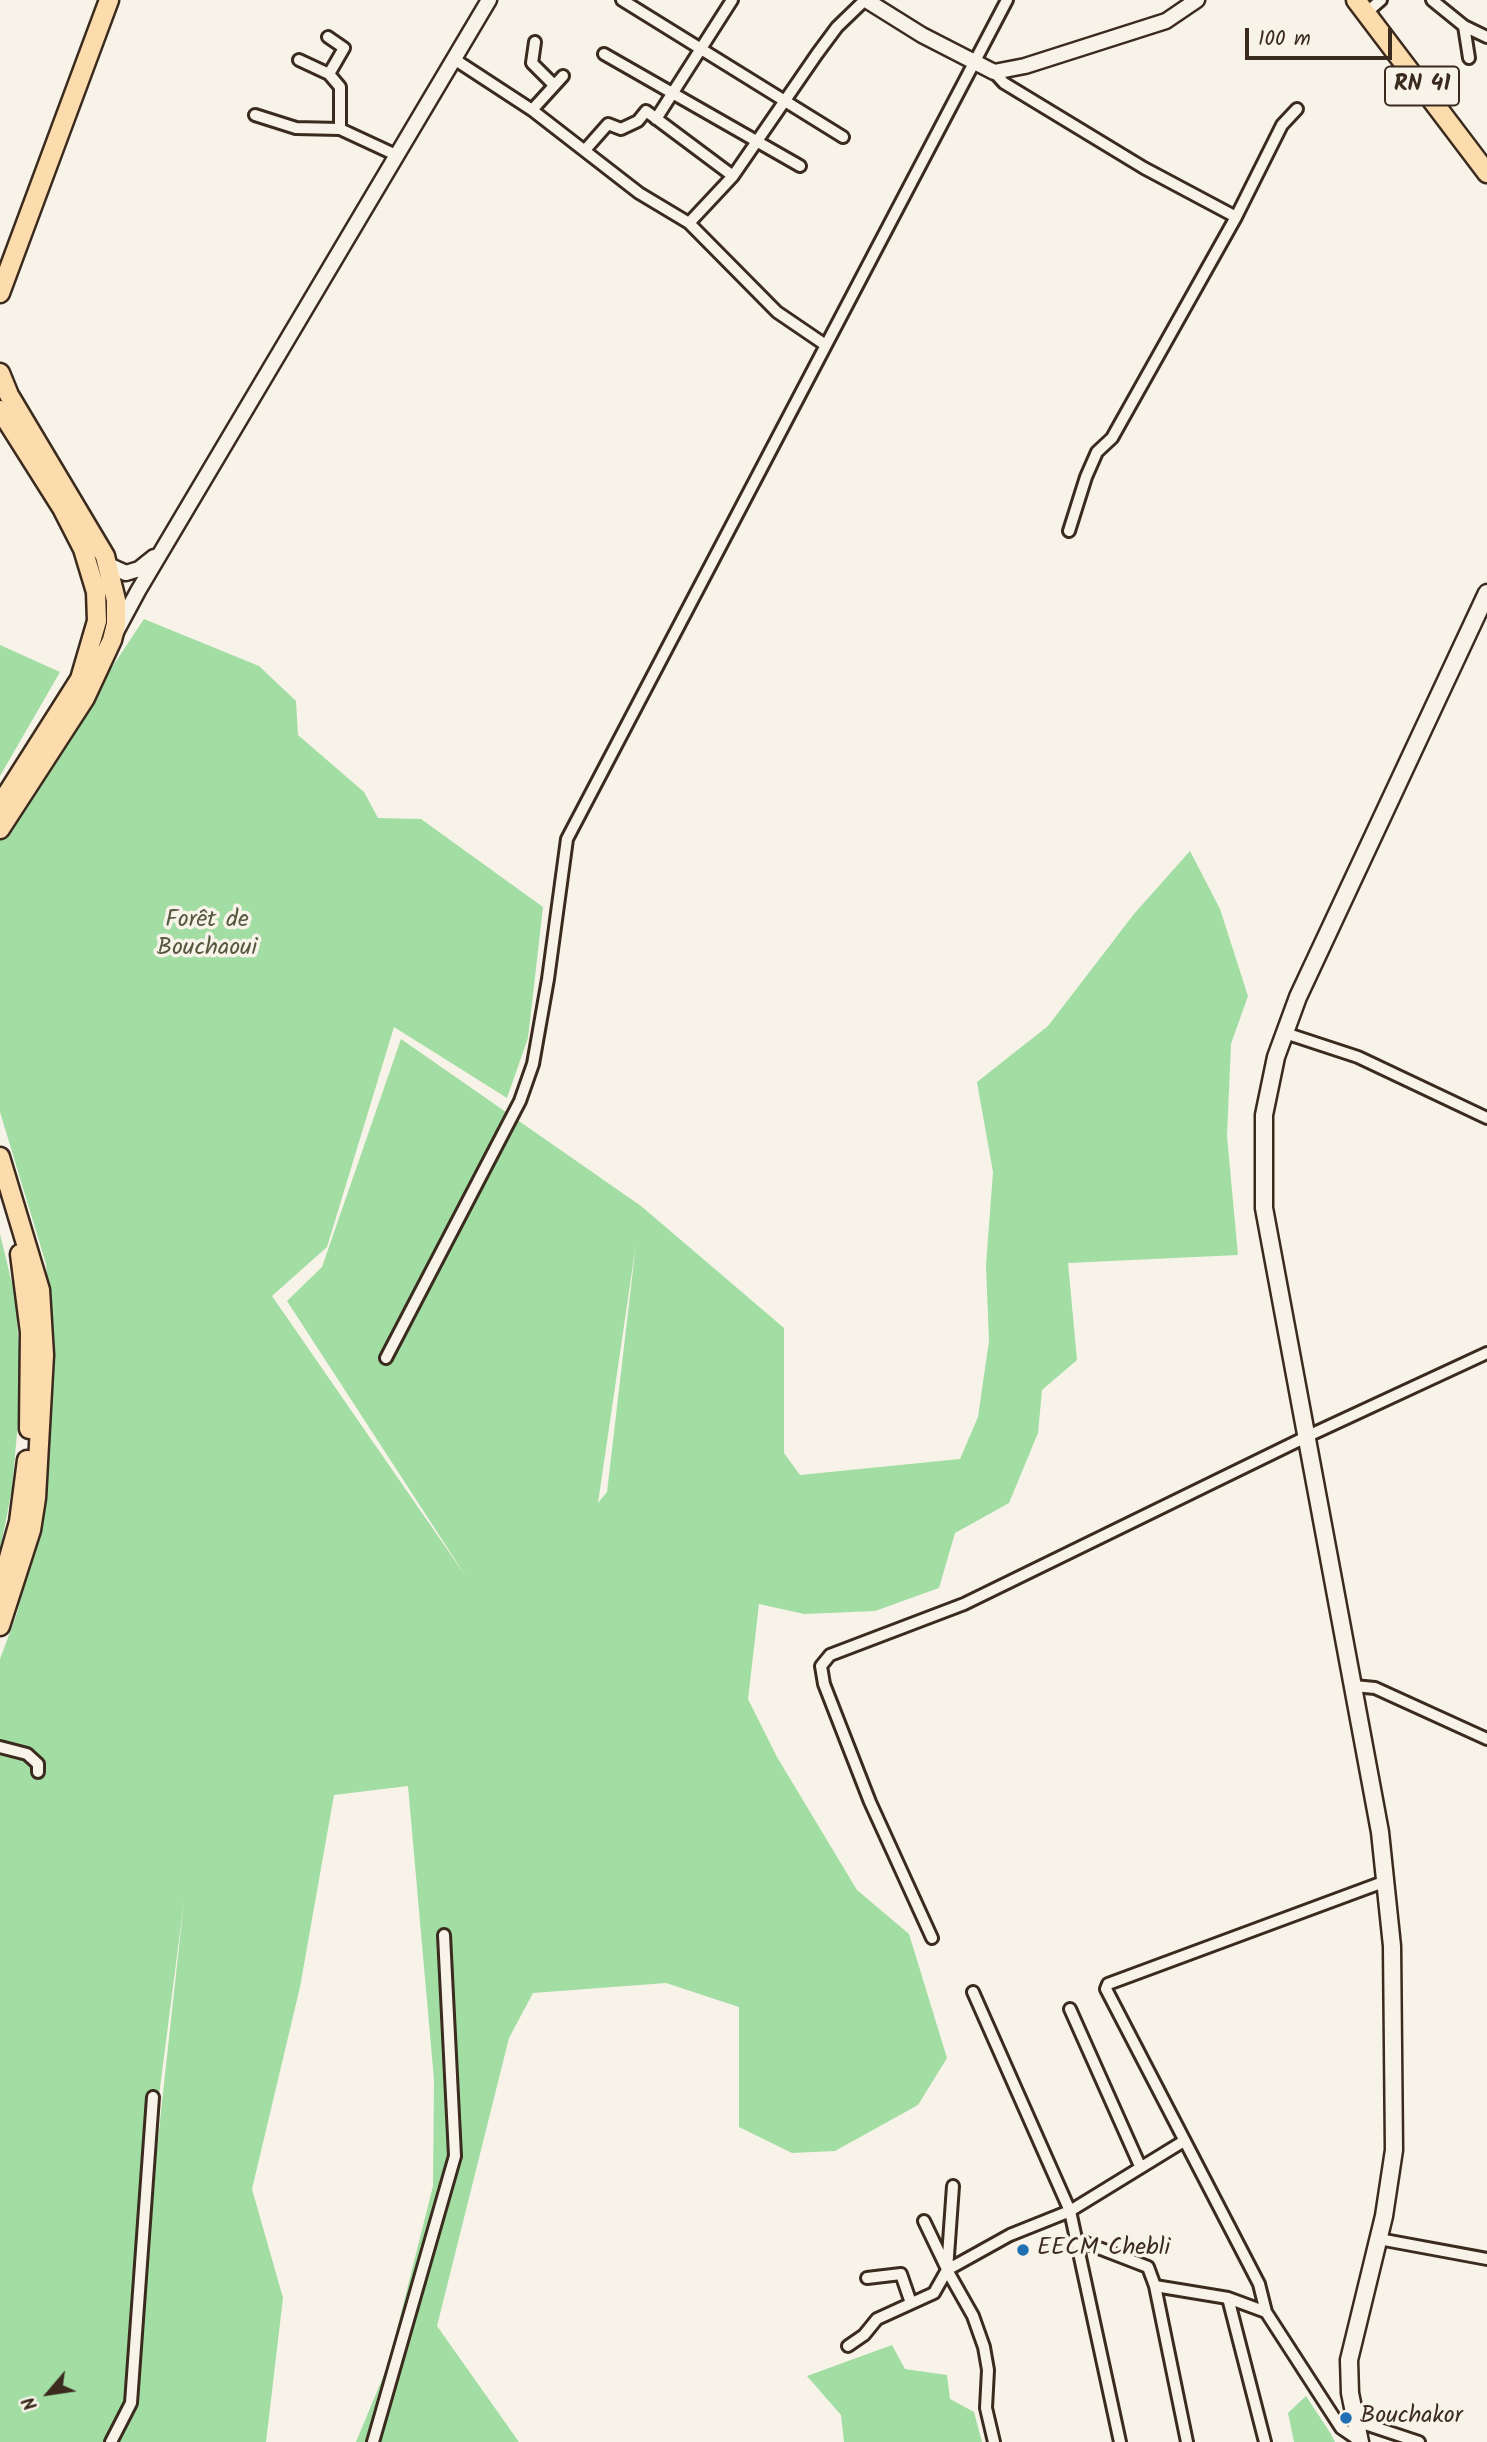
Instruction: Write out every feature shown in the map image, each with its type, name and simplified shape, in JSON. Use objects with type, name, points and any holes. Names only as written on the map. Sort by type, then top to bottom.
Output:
[{"type":"main road","points":[[0,258],[97,0]]},
{"type":"main road","points":[[0,293],[109,0]]},
{"type":"main road","name":"RN 41","points":[[1361,7],[1487,173]]},
{"type":"main road","points":[[0,373],[9,395],[87,524],[108,565],[116,600],[112,640],[85,698],[0,830]]},
{"type":"main road","points":[[0,410],[62,508],[83,549],[96,592],[97,621],[80,679],[0,805]]},
{"type":"main road","points":[[1360,2442],[1350,2393],[1349,2360],[1379,2239],[1394,2150],[1392,1946],[1386,1881],[1354,1686],[1264,1208],[1264,1115],[1285,1033],[1298,997],[1487,593]]},
{"type":"main road","points":[[0,1157],[40,1290],[44,1356],[32,1520],[14,1590],[0,1626]]},
{"type":"main road","points":[[0,1193],[21,1262],[30,1332],[26,1475],[15,1539],[0,1590]]},
{"type":"main road","points":[[0,1570],[15,1539]]},
{"type":"street","points":[[112,640],[166,543],[489,0]]},
{"type":"street","points":[[622,0],[843,137]]},
{"type":"street","points":[[656,119],[732,0]]},
{"type":"street","points":[[689,223],[733,176],[837,27],[865,0],[994,72],[1004,83],[1144,168],[1236,217]]},
{"type":"street","points":[[386,1358],[520,1101],[533,1064],[548,979],[567,839],[824,344],[1007,0]]},
{"type":"street","points":[[994,72],[1025,66],[1166,21],[1197,0]]},
{"type":"street","points":[[1361,7],[1381,0]]},
{"type":"street","points":[[1432,0],[1464,26],[1487,37]]},
{"type":"street","points":[[1464,26],[1469,58]]},
{"type":"street","points":[[328,37],[344,48],[329,74]]},
{"type":"street","points":[[535,42],[533,63],[553,84]]},
{"type":"street","points":[[604,54],[800,166]]},
{"type":"street","points":[[454,59],[532,110],[616,177],[689,223],[777,312],[824,344]]},
{"type":"street","points":[[299,60],[329,74],[340,87],[340,130]]},
{"type":"street","points":[[532,110],[563,76]]},
{"type":"street","points":[[1069,531],[1097,452],[1112,438],[1236,217],[1282,125],[1297,109]]},
{"type":"street","points":[[585,150],[608,124],[621,129],[638,121],[646,111],[733,176]]},
{"type":"street","points":[[256,114],[296,128],[340,130],[396,155]]},
{"type":"street","points":[[108,565],[120,573],[139,569],[166,543]]},
{"type":"street","points":[[1285,1033],[1358,1057],[1487,1118]]},
{"type":"street","points":[[932,1938],[870,1802],[824,1684],[821,1666],[830,1655],[964,1604],[1308,1436],[1487,1353]]},
{"type":"street","points":[[1354,1686],[1375,1688],[1487,1739]]},
{"type":"street","points":[[0,1747],[27,1754],[38,1764],[38,1772]]},
{"type":"street","points":[[1360,2442],[1341,2428],[1266,2312],[1259,2284],[1121,2023],[1106,1989],[1108,1984],[1386,1881]]},
{"type":"street","points":[[373,2442],[455,2156],[444,1935]]},
{"type":"street","points":[[973,1992],[1070,2211],[1120,2442]]},
{"type":"street","points":[[1070,2009],[1140,2166]]},
{"type":"street","points":[[111,2442],[131,2403],[153,2097]]},
{"type":"street","points":[[947,2270],[1010,2235],[1070,2211],[1184,2141]]},
{"type":"street","points":[[848,2346],[864,2335],[877,2319],[934,2293],[947,2270],[953,2186]]},
{"type":"street","points":[[924,2221],[973,2316],[984,2347],[988,2370],[986,2408],[994,2442]]},
{"type":"street","points":[[1379,2239],[1487,2259]]},
{"type":"street","points":[[1078,2240],[1148,2267],[1155,2286],[1187,2442]]},
{"type":"street","points":[[867,2278],[901,2274],[911,2303]]},
{"type":"street","points":[[1155,2286],[1228,2298],[1266,2312]]},
{"type":"street","points":[[1228,2298],[1265,2442]]},
{"type":"street","points":[[1356,2421],[1393,2439],[1419,2442]]},
{"type":"green space","name":"Forêt de Bouchaoui","points":[[144,619],[259,666],[296,701],[298,735],[364,792],[378,818],[421,819],[543,907],[528,1038],[507,1098],[394,1027],[327,1247],[272,1296],[467,1578],[287,1301],[322,1267],[401,1039],[641,1206],[784,1328],[784,1453],[800,1475],[960,1459],[978,1417],[989,1341],[986,1265],[993,1172],[977,1082],[1048,1026],[1134,914],[1190,851],[1220,909],[1248,996],[1231,1044],[1227,1136],[1238,1255],[1068,1263],[1077,1360],[1042,1390],[1038,1433],[1009,1503],[955,1533],[939,1588],[875,1611],[804,1614],[759,1604],[748,1699],[777,1757],[857,1890],[909,1934],[947,2058],[918,2105],[835,2151],[792,2153],[739,2127],[739,2007],[666,1983],[533,1993],[509,2038],[437,2326],[519,2442],[356,2442],[388,2365],[433,2186],[434,2080],[408,1786],[334,1795],[300,1987],[252,2189],[283,2298],[266,2442],[0,2442],[0,1659],[17,1613],[47,1486],[52,1344],[46,1264],[0,1112],[0,836]],"holes":[[[636,1244],[607,1492],[598,1503]],[[184,1901],[162,2102],[148,2238],[141,2236]]]},
{"type":"green space","points":[[0,645],[60,672],[0,776]]},
{"type":"green space","points":[[0,1234],[16,1300],[21,1389],[12,1489],[0,1550]]},
{"type":"green space","points":[[892,2345],[905,2369],[947,2375],[950,2399],[974,2412],[982,2442],[844,2442],[841,2415],[807,2376]]},
{"type":"green space","points":[[1306,2396],[1335,2442],[1294,2442],[1288,2413]]},
{"type":"place","name":"EECM Chebli","points":[[1023,2250]]},
{"type":"place","name":"Bouchakor","points":[[1346,2418]]}]
